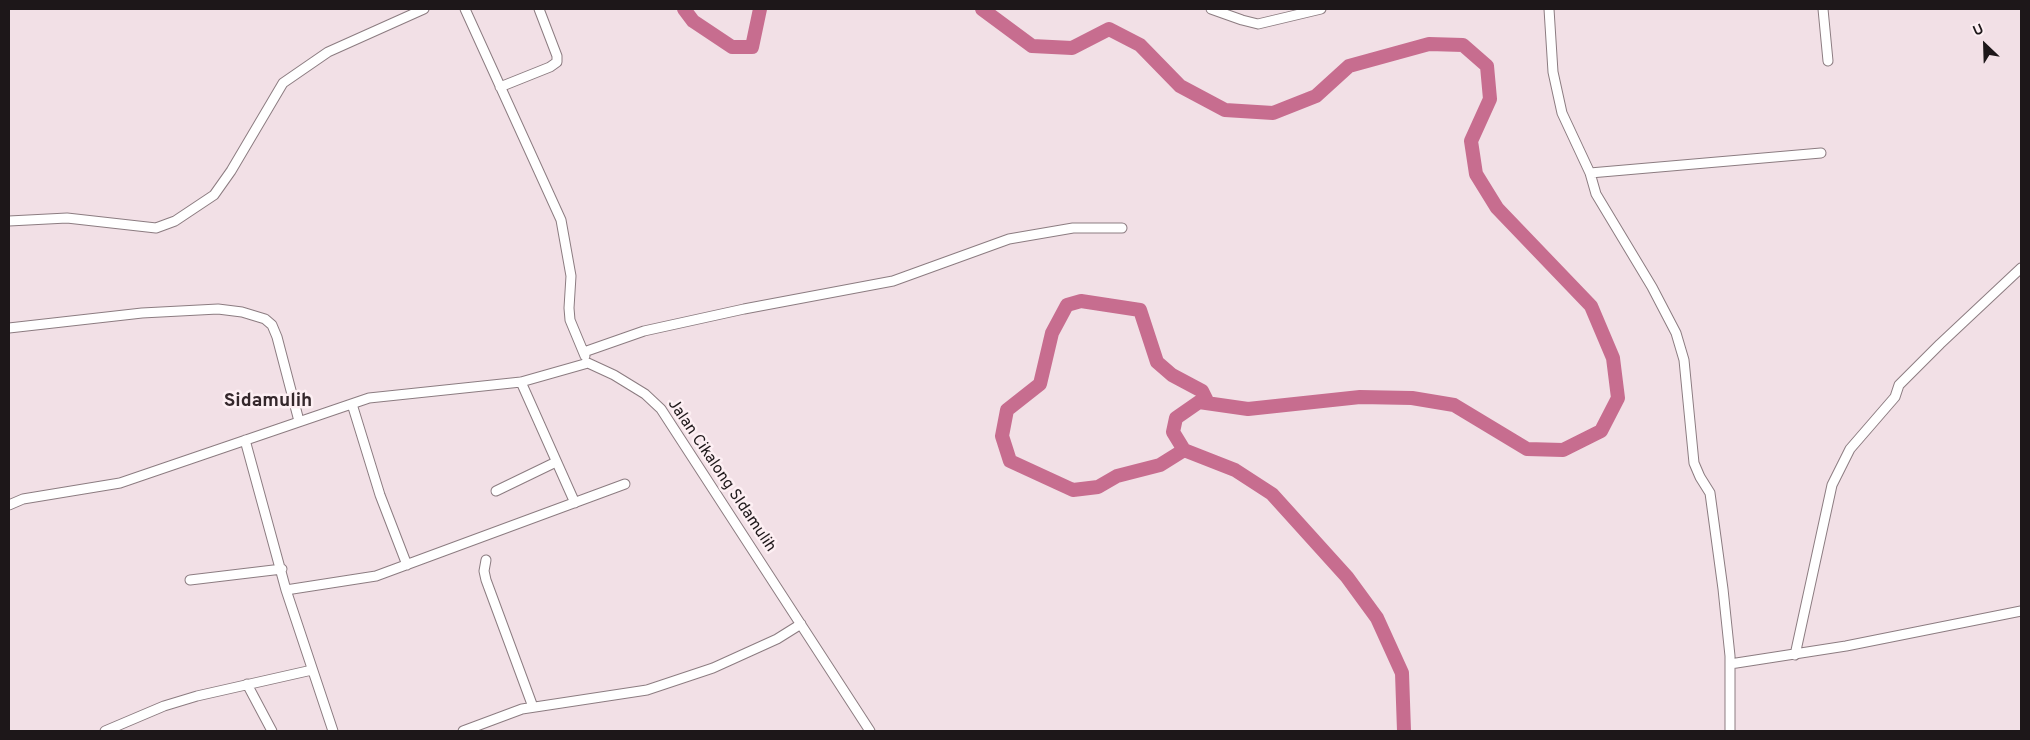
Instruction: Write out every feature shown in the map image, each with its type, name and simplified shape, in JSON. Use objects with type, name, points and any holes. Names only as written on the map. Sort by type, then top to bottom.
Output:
[{"type":"street","points":[[9,221],[67,218],[156,228],[175,221],[214,194],[231,172],[283,82],[328,52],[424,9]]},
{"type":"street","points":[[9,504],[23,499],[120,483],[369,398],[521,382],[588,364],[570,320],[571,276],[561,220],[465,9]]},
{"type":"street","points":[[500,87],[550,68],[557,62],[557,56],[539,9]]},
{"type":"street","points":[[1215,10],[1258,24],[1321,9]]},
{"type":"street","points":[[1549,9],[1552,72],[1562,113],[1590,173],[1596,194],[1652,287],[1680,344],[1688,393],[1694,463],[1700,478],[1710,493],[1723,589],[1730,664],[1730,731]]},
{"type":"street","points":[[1823,9],[1828,61]]},
{"type":"street","points":[[1590,173],[1821,153]]},
{"type":"street","points":[[584,352],[644,331],[744,309],[893,281],[1008,239],[1073,228],[1122,228]]},
{"type":"street","points":[[1795,656],[1832,485],[1850,449],[1895,396],[1899,385],[2021,268]]},
{"type":"street","points":[[9,328],[142,312],[218,309],[242,312],[265,319],[272,325],[277,337],[299,421]]},
{"type":"street","name":"Jalan Cikalong SIdamulih","points":[[588,364],[614,375],[637,389],[661,409],[870,731]]},
{"type":"street","points":[[521,382],[575,503]]},
{"type":"street","points":[[352,404],[385,509],[407,565]]},
{"type":"street","points":[[245,440],[282,569],[286,590],[333,731]]},
{"type":"street","points":[[496,492],[556,462]]},
{"type":"street","points":[[286,590],[363,579],[407,565],[625,484]]},
{"type":"street","points":[[486,560],[484,571],[486,580],[533,707]]},
{"type":"street","points":[[190,580],[282,569]]},
{"type":"street","points":[[1730,664],[1795,656],[2021,611]]},
{"type":"street","points":[[462,731],[522,709],[647,690],[713,668],[777,639],[801,624]]},
{"type":"street","points":[[105,731],[164,706],[247,684],[312,670]]},
{"type":"street","points":[[247,684],[272,731]]},
{"type":"waterway","points":[[684,9],[693,21],[732,47],[752,47],[760,9]]},
{"type":"waterway","points":[[982,9],[1032,46],[1072,48],[1109,29],[1140,45],[1180,86],[1225,110],[1273,113],[1316,96],[1349,66],[1429,44],[1463,45],[1487,66],[1490,99],[1471,141],[1476,174],[1497,208],[1591,306],[1613,358],[1618,398],[1601,431],[1563,450],[1527,449],[1454,405],[1412,398],[1360,397],[1248,409],[1199,402],[1176,418],[1173,432],[1184,450],[1235,470],[1272,494],[1347,577],[1377,618],[1402,673],[1404,731]]},
{"type":"waterway","points":[[1184,450],[1160,465],[1117,476],[1098,487],[1073,490],[1010,461],[1002,436],[1007,410],[1040,384],[1052,333],[1067,305],[1081,301],[1140,310],[1157,362],[1172,375],[1202,391],[1208,403]]},
{"type":"district","name":"Sidamulih","points":[[268,402]]}]
